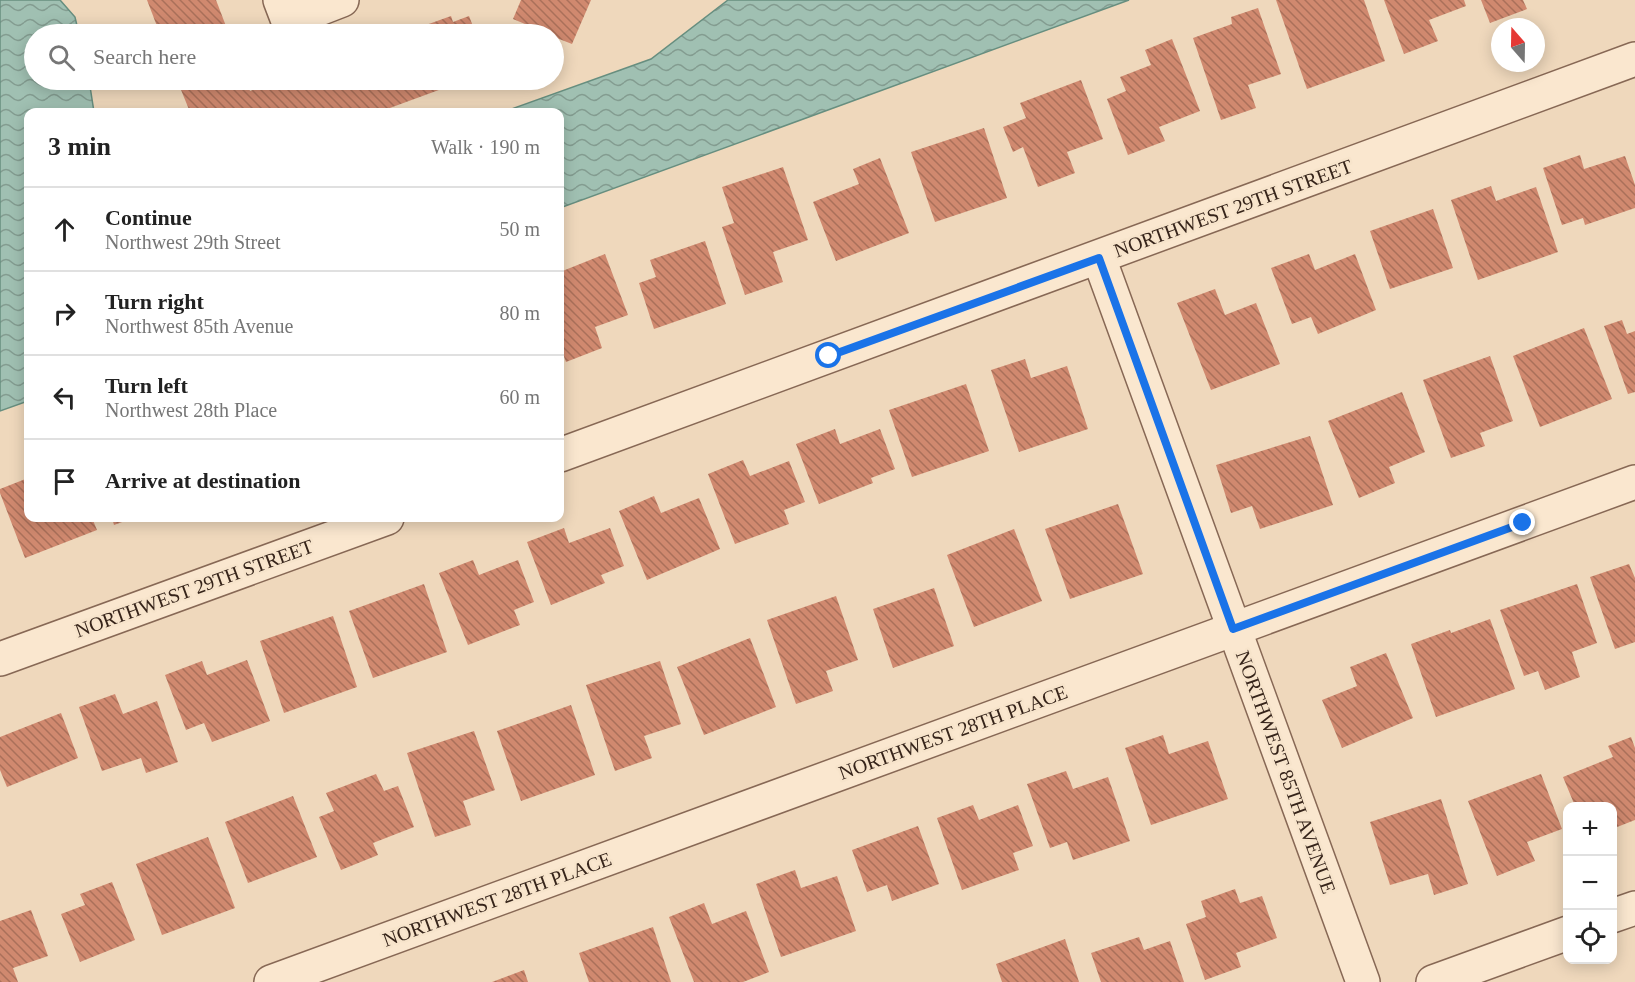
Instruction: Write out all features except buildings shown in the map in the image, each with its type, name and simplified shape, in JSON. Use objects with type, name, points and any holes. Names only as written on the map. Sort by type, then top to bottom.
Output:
[{"type":"street","points":[[280,0],[288,21],[342,0]]},
{"type":"street","name":"NORTHWEST 29TH STREET","points":[[564,454],[1635,59]]},
{"type":"street","name":"NORTHWEST 85TH AVENUE","points":[[1099,258],[1363,982]]},
{"type":"street","name":"NORTHWEST 28TH PLACE","points":[[271,982],[1635,482]]},
{"type":"street","name":"NORTHWEST 29TH STREET","points":[[0,659],[376,522]]},
{"type":"street","points":[[1617,914],[1635,908]]},
{"type":"street","points":[[1433,982],[1563,935]]},
{"type":"water","points":[[0,0],[60,0],[75,17],[77,24],[24,24],[24,90],[91,90],[93,108],[24,108],[24,402],[0,411]]},
{"type":"water","points":[[728,0],[1129,0],[564,207],[564,108],[514,108],[651,59]]},
{"type":"route","points":[[829,356],[1099,258],[1233,629],[1523,523]]}]
